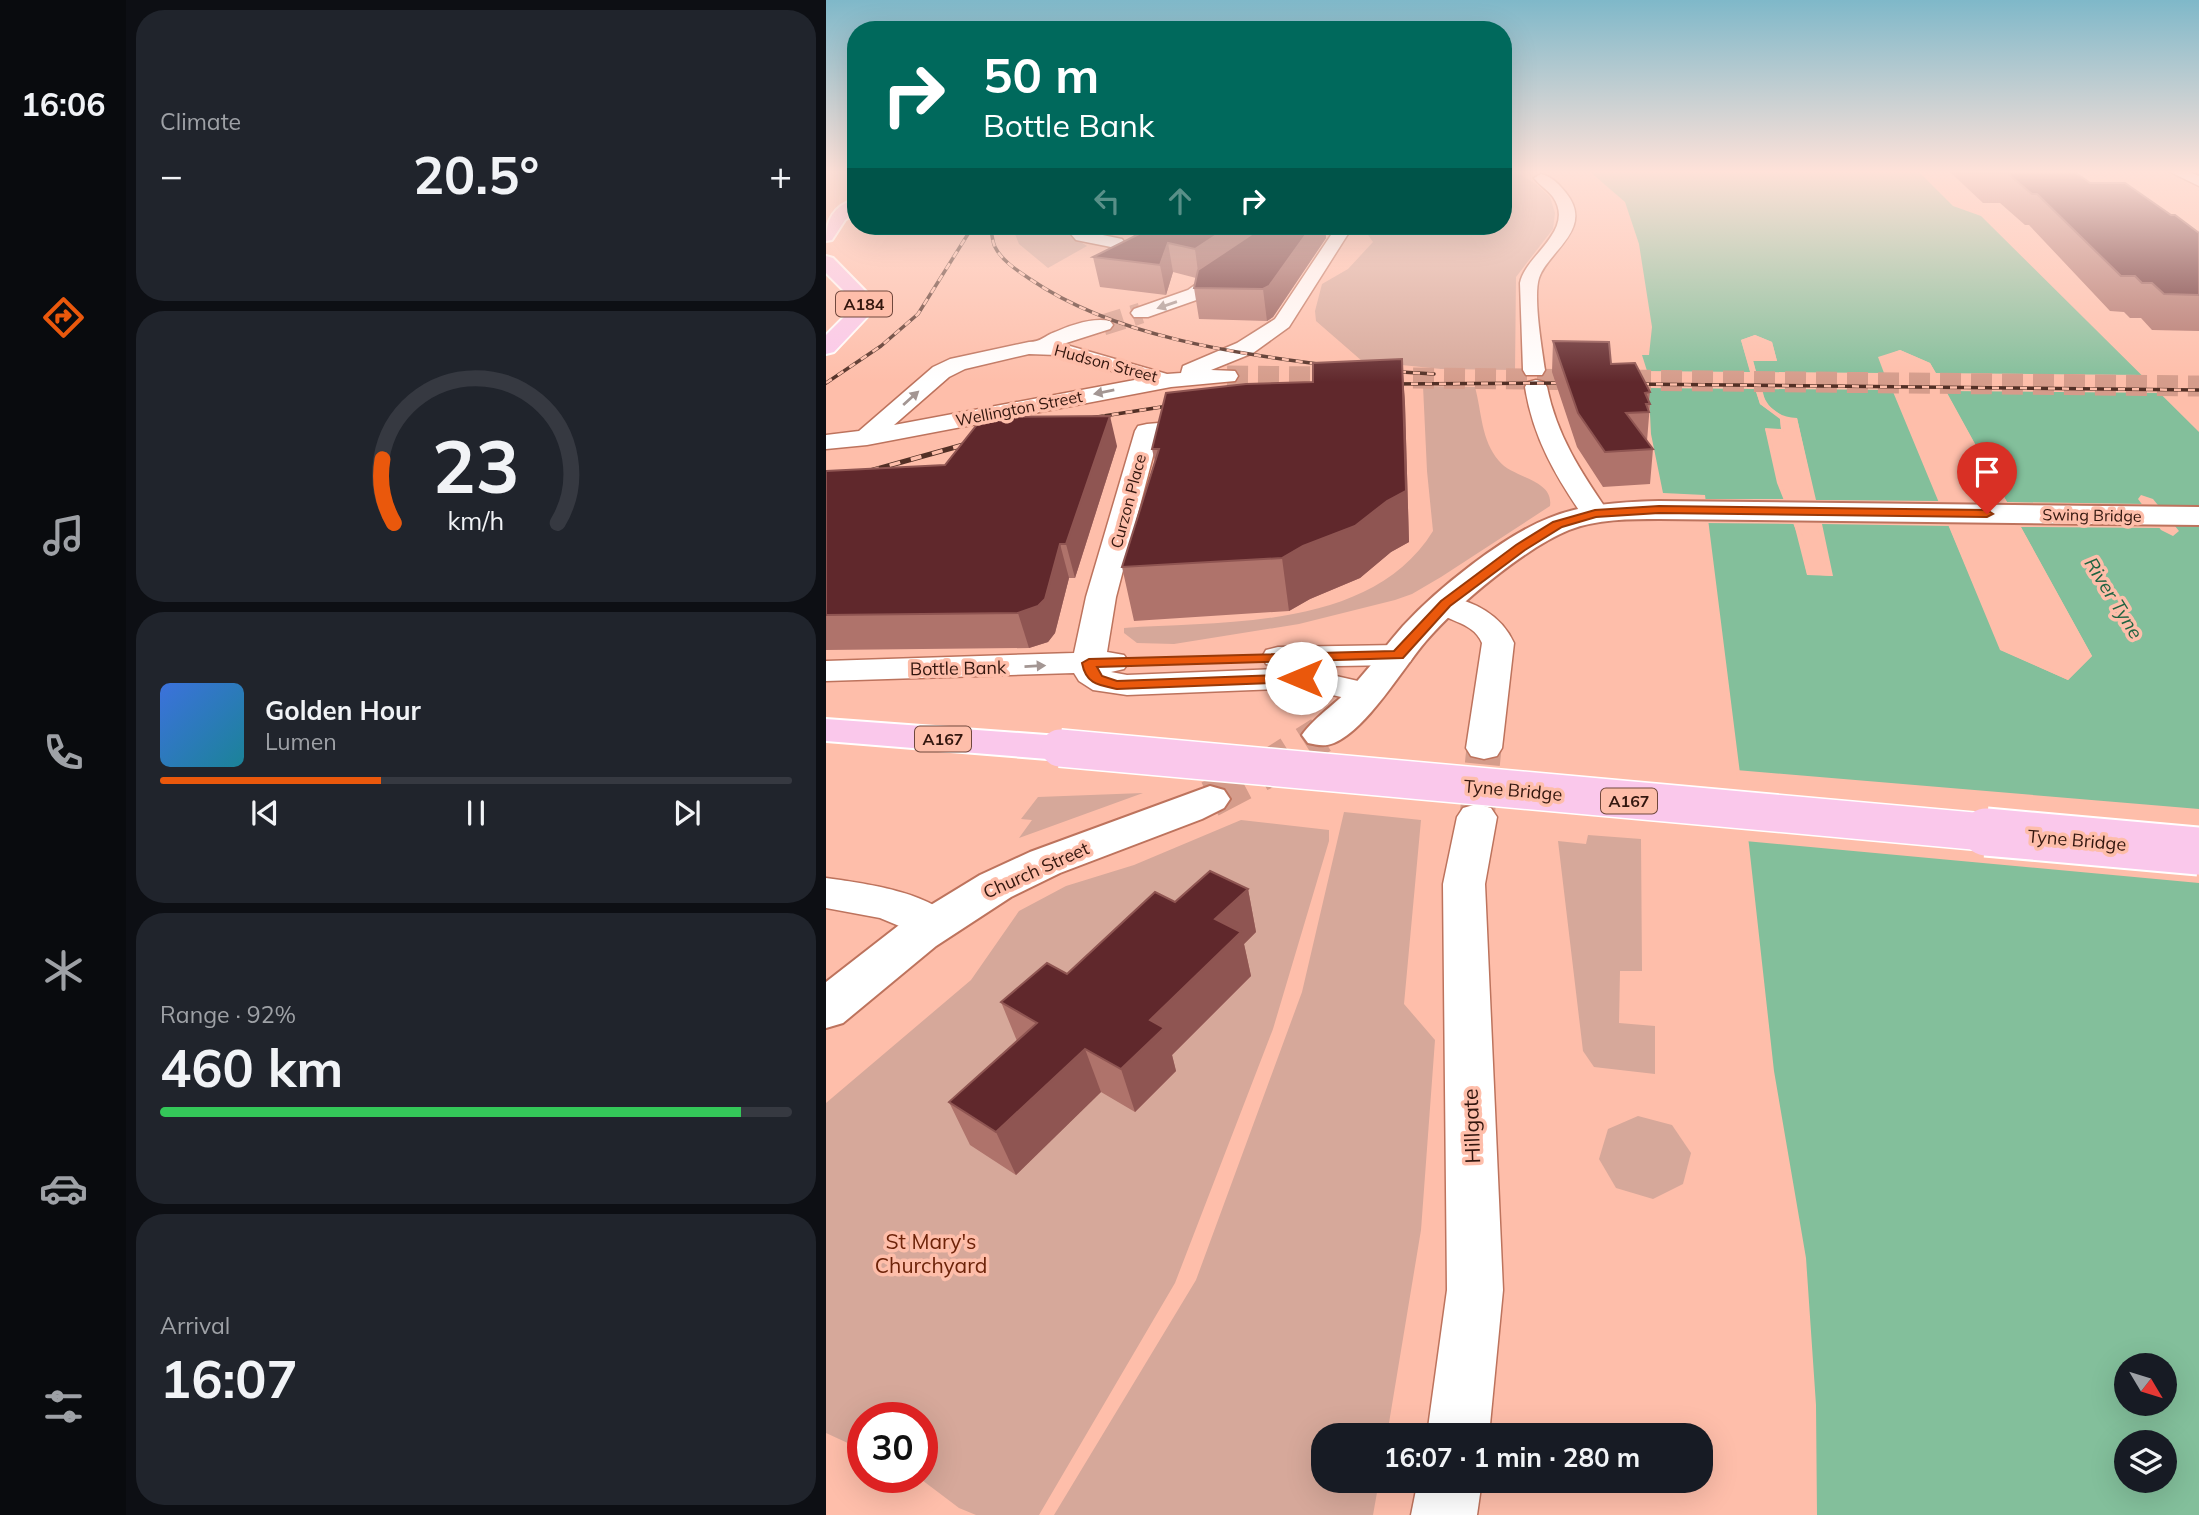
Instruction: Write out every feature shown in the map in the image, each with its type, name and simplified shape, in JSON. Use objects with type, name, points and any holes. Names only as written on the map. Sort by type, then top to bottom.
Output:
[{"type":"highway","name":"A184","points":[[826,262],[864,300],[861,312],[854,321],[826,346]]},
{"type":"highway","name":"A184","points":[[826,284],[840,299],[829,316]]},
{"type":"highway","name":"Tyne Bridge","points":[[826,730],[1060,748],[2199,851]]},
{"type":"street","points":[[1105,241],[1116,243]]},
{"type":"street","points":[[1141,313],[1195,294],[1260,248],[1264,241]]},
{"type":"street","points":[[1171,380],[1245,348],[1282,323],[1335,241]]},
{"type":"street","points":[[1558,241],[1530,278],[1535,378],[1540,418],[1561,467],[1595,513]]},
{"type":"street","points":[[1046,346],[1062,337],[1103,325]]},
{"type":"street","name":"Hudson Street","points":[[846,440],[941,372],[958,364],[1046,346],[1171,380]]},
{"type":"street","points":[[1171,380],[1227,376]]},
{"type":"street","name":"Wellington Street","points":[[846,440],[1171,380]]},
{"type":"street","name":"Curzon Place","points":[[1089,663],[1101,597],[1147,431],[1231,424]]},
{"type":"street","points":[[841,467],[846,440]]},
{"type":"street","name":"Swing Bridge","points":[[1445,604],[1520,547],[1557,524],[1595,513],[1692,510],[2199,516]]},
{"type":"street","points":[[1321,735],[1368,694],[1398,655],[1445,604],[1481,620],[1496,635],[1498,643],[1484,748]]},
{"type":"street","name":"Bottle Bank","points":[[826,671],[1398,655]]},
{"type":"street","points":[[1089,663],[1091,674],[1097,680],[1117,685],[1301,678],[1318,679],[1368,694]]},
{"type":"street","name":"Church Street","points":[[826,1009],[933,924],[993,886],[1023,871],[1210,799]]},
{"type":"street","name":"Hillgate","points":[[1459,1423],[1475,1290],[1464,884],[1476,817]]},
{"type":"street","points":[[826,893],[882,901],[906,909],[933,924]]},
{"type":"street","points":[[1444,1515],[1448,1493]]},
{"type":"green space","points":[[1018,241],[1079,241],[1087,246],[1048,268]]},
{"type":"green space","points":[[1544,241],[1516,277],[1515,370],[1441,369],[1362,361],[1316,321],[1315,311],[1322,284],[1348,269],[1373,242]]},
{"type":"green space","points":[[1423,386],[1475,387],[1485,435],[1493,453],[1505,467],[1546,490],[1550,506],[1441,577],[1412,594],[1395,600],[1299,624],[1174,644],[1137,643],[1124,633],[1124,628],[1206,624],[1293,614],[1335,603],[1373,587],[1406,563],[1433,531]]},
{"type":"green space","points":[[1143,793],[1019,838],[1032,820],[1021,819],[1038,797]]},
{"type":"green space","points":[[1344,812],[1421,820],[1404,1004],[1435,1040],[1421,1230],[1389,1423],[1311,1423],[1311,1493],[1377,1493],[1373,1515],[1054,1515],[1196,1280],[1302,992]]},
{"type":"green space","name":"St Mary's Churchyard","points":[[1241,820],[1329,830],[1329,841],[1273,1029],[1175,1283],[1039,1515],[976,1515],[959,1508],[938,1492],[938,1402],[847,1402],[847,1443],[826,1433],[826,1103],[971,980],[1019,911],[1066,886],[1134,865]]},
{"type":"green space","points":[[1588,835],[1641,839],[1642,971],[1620,971],[1619,1023],[1655,1026],[1655,1074],[1594,1067],[1583,1051],[1558,841],[1586,844]]},
{"type":"green space","points":[[1638,1116],[1672,1125],[1691,1153],[1683,1184],[1653,1199],[1616,1188],[1599,1159],[1608,1129]]},
{"type":"water","name":"River Tyne","points":[[1638,241],[2006,241],[2199,432],[2199,1515],[1817,1515],[1816,1405],[1806,1258],[1774,1071],[1705,495],[1663,493],[1651,434],[1648,374],[1642,355],[1649,355],[1652,327]],"holes":[[[1755,335],[1772,342],[1777,361],[1753,360],[1761,390],[1770,406],[1776,412],[1797,418],[1832,576],[1807,574],[1799,538],[1777,483],[1765,429],[1781,429],[1780,418],[1760,404],[1741,340]],[[1900,350],[1930,363],[2092,656],[2068,680],[2000,650],[1879,358]],[[2141,495],[2153,499],[2179,531],[2173,536],[2161,530],[2138,499]]]},
{"type":"pier","points":[[1755,335],[1772,342],[1777,361],[1753,361],[1756,372],[1765,372],[1884,373],[1878,357],[1900,350],[1930,363],[1936,373],[2147,375],[2165,393],[1946,391],[2007,502],[2146,504],[2165,528],[2021,527],[2092,656],[2068,680],[2001,650],[1949,526],[1822,524],[1833,576],[1807,575],[1794,524],[1705,523],[1702,499],[1784,499],[1765,428],[1781,429],[1780,419],[1760,404],[1755,389],[1646,388],[1644,371],[1750,372],[1741,340]],"holes":[[[1899,354],[1928,366],[2088,655],[2067,676],[2003,648],[1883,359]],[[1761,373],[1771,374],[1775,386],[1764,386]],[[1762,389],[1893,390],[1939,501],[1816,500],[1797,418],[1785,418],[1766,404]],[[1784,421],[1794,422],[1828,573],[1810,571],[1803,537],[1781,482],[1769,432],[1783,432]]]},
{"type":"pier","points":[[1736,770],[2199,809],[2199,883],[1745,841]]},
{"type":"building","points":[[1126,241],[1208,241],[1195,249],[1168,243],[1160,265],[1093,257]]},
{"type":"building","points":[[1242,241],[1301,241],[1269,286],[1263,289],[1194,288],[1198,270]]},
{"type":"building","points":[[2085,241],[2199,241],[2199,295],[2164,294],[2152,283],[2142,283],[2135,276],[2121,276]]},
{"type":"building","points":[[1553,341],[1609,342],[1611,364],[1635,363],[1650,392],[1645,393],[1650,404],[1646,404],[1649,412],[1626,413],[1653,449],[1605,452],[1578,413]]},
{"type":"building","points":[[1402,359],[1406,491],[1387,501],[1355,526],[1303,546],[1282,558],[1122,567],[1159,449],[1152,449],[1166,393],[1246,384],[1313,382],[1313,363]]},
{"type":"building","points":[[1110,416],[1066,544],[1060,544],[1045,599],[1038,606],[1018,613],[826,615],[826,471],[945,465],[983,417]]},
{"type":"building","points":[[1210,871],[1248,889],[1215,919],[1241,932],[1150,1020],[1164,1028],[1121,1069],[1085,1049],[996,1132],[949,1102],[1037,1023],[1001,1002],[1047,963],[1067,974],[1155,892],[1175,902]]},
{"type":"tunnel","points":[[1103,325],[1141,313]]},
{"type":"tunnel","points":[[1227,376],[2199,386]]},
{"type":"tunnel","points":[[1210,799],[1262,772],[1321,735]]},
{"type":"tunnel","points":[[1477,817],[1484,748]]},
{"type":"railway","points":[[826,383],[881,346],[918,314],[964,241]]},
{"type":"railway","points":[[993,241],[1002,257],[1030,279],[1063,299],[1137,329],[1216,348],[1333,366]]},
{"type":"railway","points":[[1385,371],[1434,374]]},
{"type":"railway","points":[[1383,384],[1575,383]]},
{"type":"railway","points":[[1628,384],[2199,390]]},
{"type":"railway","points":[[1084,419],[1181,404]]},
{"type":"railway","points":[[826,483],[981,440]]},
{"type":"route","points":[[1301,678],[1117,685],[1097,680],[1091,674],[1089,663],[1398,655],[1429,618],[1520,547],[1557,524],[1595,513],[1659,510],[1987,514]]}]
